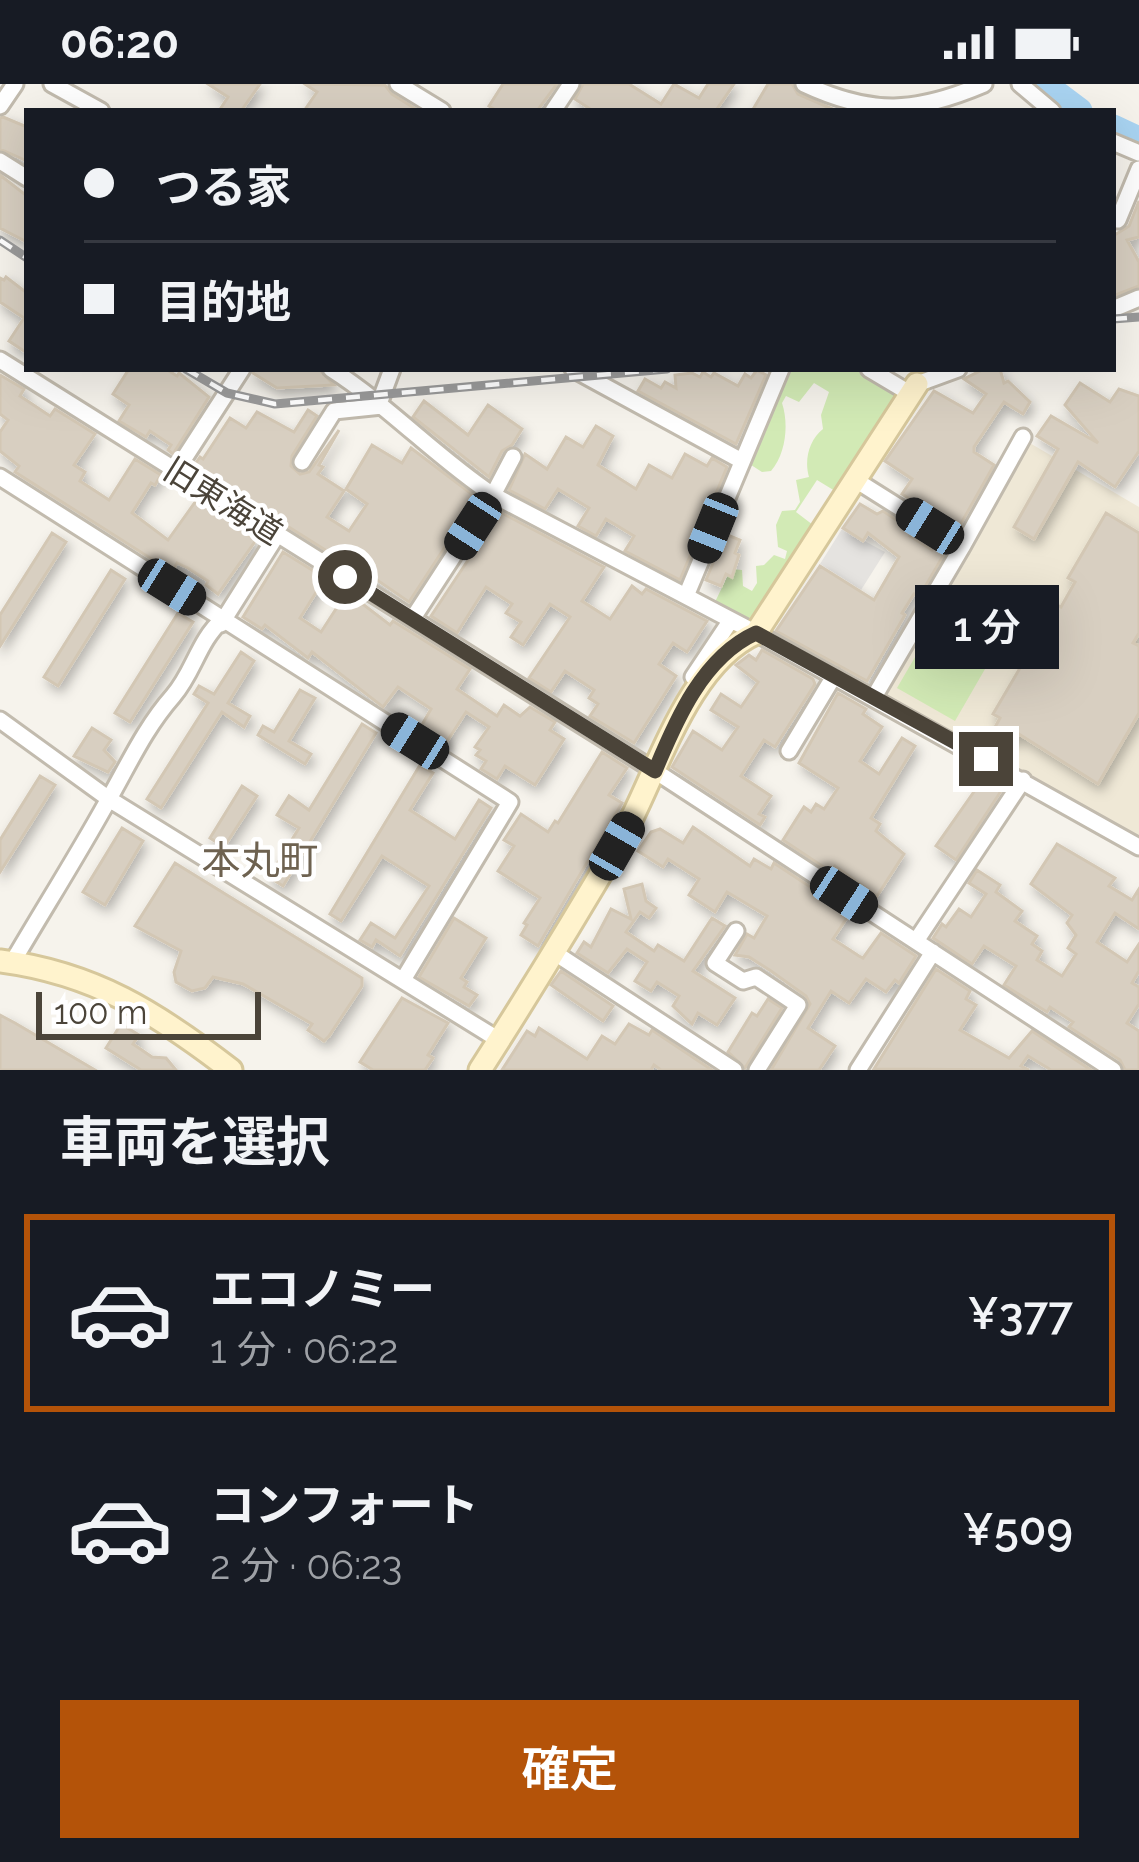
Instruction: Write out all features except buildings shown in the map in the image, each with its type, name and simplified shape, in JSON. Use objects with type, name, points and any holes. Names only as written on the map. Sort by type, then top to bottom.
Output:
[{"type":"street","points":[[0,106],[15,84]]},
{"type":"street","points":[[52,84],[96,108]]},
{"type":"street","points":[[398,84],[437,108]]},
{"type":"street","points":[[804,84],[848,102],[880,108]]},
{"type":"street","points":[[910,108],[950,104],[984,84]]},
{"type":"street","points":[[1021,84],[1049,108]]},
{"type":"street","points":[[1118,220],[1139,170]]},
{"type":"street","name":"旧東海道","points":[[0,360],[655,771],[1113,1070]]},
{"type":"street","points":[[176,471],[240,372]]},
{"type":"street","points":[[336,372],[493,495],[874,697],[1139,847]]},
{"type":"street","points":[[380,405],[390,372]]},
{"type":"street","points":[[579,372],[740,460]]},
{"type":"street","points":[[686,596],[780,372]]},
{"type":"street","points":[[880,372],[917,382],[949,372]]},
{"type":"street","points":[[480,1070],[638,810],[679,717],[726,650],[756,633],[917,382]]},
{"type":"street","points":[[302,462],[334,411],[380,405]]},
{"type":"street","points":[[874,697],[1023,437]]},
{"type":"street","points":[[413,618],[513,457]]},
{"type":"street","points":[[0,477],[510,802],[403,980]]},
{"type":"street","points":[[854,479],[962,547]]},
{"type":"street","points":[[231,1070],[132,1000],[85,980],[6,962],[109,799],[200,668],[223,619],[277,535]]},
{"type":"street","points":[[666,744],[666,720],[730,620]]},
{"type":"street","points":[[789,751],[834,676]]},
{"type":"street","points":[[0,720],[109,799],[500,1040]]},
{"type":"street","points":[[916,941],[1023,780]]},
{"type":"street","points":[[736,931],[715,963],[743,981],[755,977],[798,1006],[757,1070]]},
{"type":"street","points":[[858,1070],[933,952]]},
{"type":"street","points":[[555,953],[734,1070]]},
{"type":"shaded area","points":[[1028,442],[1139,507],[1139,841],[886,698]]},
{"type":"shaded area","points":[[842,529],[885,552],[861,590],[820,564]]},
{"type":"green space","points":[[788,372],[859,372],[897,394],[835,491],[817,480],[796,512],[813,525],[750,623],[714,604],[731,569],[742,570],[743,586],[752,591],[757,583],[756,566],[774,555],[785,559],[787,551],[778,547],[776,525],[782,511],[795,510],[800,502],[796,480],[809,477],[809,451],[823,429],[821,415],[829,392],[814,383],[799,402],[786,396],[782,403],[786,429],[776,464],[762,472],[748,463]]},
{"type":"green space","points":[[954,590],[1011,624],[955,721],[897,688]]},
{"type":"waterway","points":[[1043,84],[1075,108]]},
{"type":"waterway","points":[[1116,129],[1139,140]]},
{"type":"railway","points":[[0,240],[24,256]]},
{"type":"railway","points":[[1116,319],[1139,317]]},
{"type":"railway","points":[[191,372],[227,393],[275,404],[633,372]]},
{"type":"district","name":"本丸町","points":[[260,860]]},
{"type":"route","points":[[345,577],[655,771],[679,717],[704,677],[726,650],[756,633],[986,759]]}]
